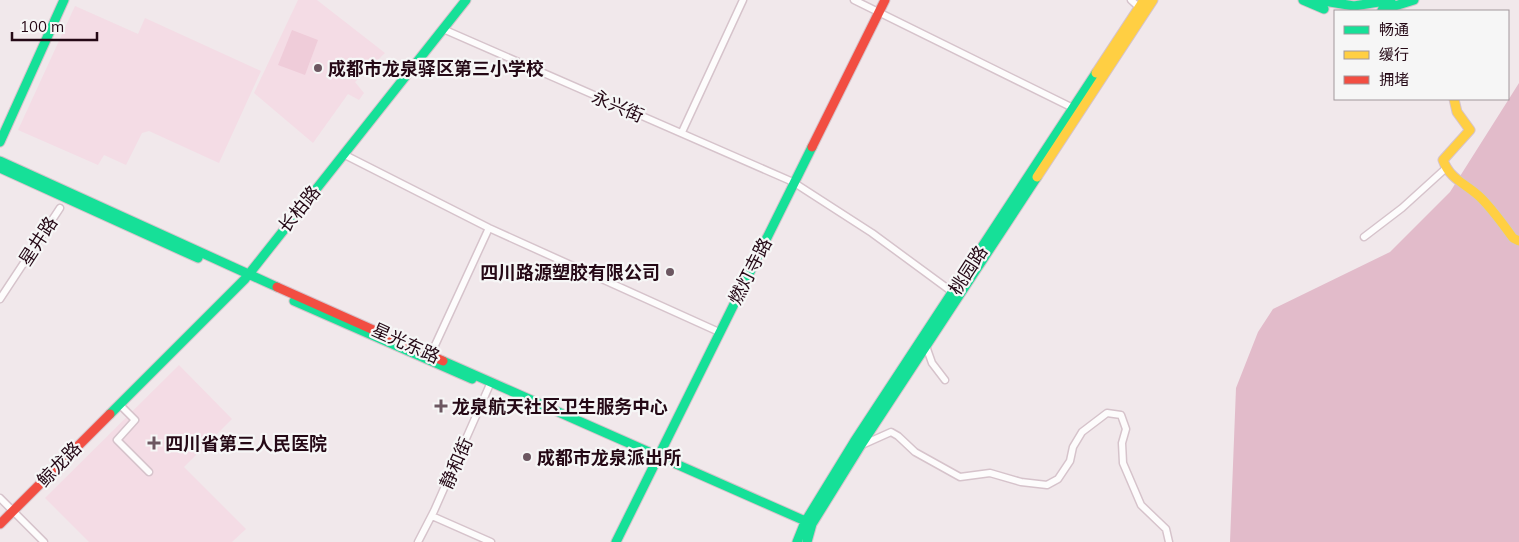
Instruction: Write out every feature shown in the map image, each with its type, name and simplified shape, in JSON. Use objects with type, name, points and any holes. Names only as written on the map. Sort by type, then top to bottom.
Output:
[{"type":"main road","points":[[0,142],[64,0]]},
{"type":"main road","name":"长柏路","points":[[118,404],[246,276],[466,0]]},
{"type":"main road","name":"燃灯寺路","points":[[616,542],[885,0]]},
{"type":"main road","name":"桃园路","points":[[797,542],[854,442],[956,295],[1142,7],[1153,0]]},
{"type":"main road","points":[[1303,0],[1334,12]]},
{"type":"main road","points":[[1318,0],[1345,7],[1393,6]]},
{"type":"main road","points":[[1381,10],[1414,0]]},
{"type":"main road","points":[[1454,100],[1457,112],[1470,130],[1443,160],[1445,169],[1452,178],[1478,195],[1513,238],[1519,241]]},
{"type":"main road","name":"星光东路","points":[[0,161],[246,276],[431,354],[490,384]]},
{"type":"main road","name":"星光东路","points":[[0,168],[807,525]]},
{"type":"main road","points":[[807,542],[807,525],[926,346],[956,295]]},
{"type":"main road","name":"鲸龙路","points":[[0,524],[118,404]]},
{"type":"street","points":[[682,132],[743,0]]},
{"type":"street","points":[[854,0],[1076,109]]},
{"type":"street","points":[[1131,0],[1142,7]]},
{"type":"street","name":"永兴街","points":[[444,29],[793,182],[872,233],[956,295]]},
{"type":"street","points":[[343,154],[488,228],[719,332]]},
{"type":"street","points":[[1364,237],[1402,208],[1445,169]]},
{"type":"street","name":"星井路","points":[[0,299],[60,208]]},
{"type":"street","points":[[431,354],[488,228]]},
{"type":"street","points":[[926,346],[932,364],[946,380]]},
{"type":"street","name":"静和街","points":[[418,542],[432,516],[490,384]]},
{"type":"street","points":[[118,404],[135,420],[117,440],[149,472]]},
{"type":"street","points":[[860,445],[891,432],[915,452],[960,477],[990,473],[1021,482],[1047,485],[1058,479],[1070,461],[1073,448],[1082,432],[1091,423],[1107,413],[1121,415],[1126,429],[1122,443],[1123,463],[1141,505],[1166,529],[1169,542]]},
{"type":"street","points":[[0,498],[44,542]]},
{"type":"street","points":[[432,516],[491,542]]},
{"type":"shaded area","name":"成都市龙泉驿区第三小学校","points":[[298,0],[317,0],[385,53],[355,82],[364,93],[359,100],[348,94],[313,143],[254,93]]},
{"type":"shaded area","points":[[75,6],[138,34],[145,18],[261,71],[219,163],[149,131],[142,133],[126,165],[104,155],[98,165],[18,130]]},
{"type":"shaded area","points":[[292,30],[318,40],[305,75],[278,65]]},
{"type":"shaded area","points":[[1519,83],[1519,542],[1230,542],[1236,388],[1258,332],[1273,309],[1390,252],[1450,192]]},
{"type":"shaded area","name":"四川省第三人民医院","points":[[179,365],[232,419],[184,467],[246,529],[232,542],[89,542],[45,498]]},
{"type":"traffic: fast","points":[[0,142],[64,0]]},
{"type":"traffic: fast","points":[[110,414],[245,279],[466,0]]},
{"type":"traffic: fast","points":[[1303,0],[1324,9]]},
{"type":"traffic: fast","points":[[1318,0],[1354,6],[1391,0]]},
{"type":"traffic: fast","points":[[1382,10],[1414,0]]},
{"type":"traffic: fast","points":[[797,542],[805,522],[854,442],[1096,73]]},
{"type":"traffic: fast","points":[[616,542],[812,147]]},
{"type":"traffic: fast","points":[[0,161],[277,287]]},
{"type":"traffic: fast","points":[[0,168],[198,258]]},
{"type":"traffic: fast","points":[[807,542],[812,524],[861,445],[1037,177]]},
{"type":"traffic: fast","points":[[294,301],[472,379]]},
{"type":"traffic: fast","points":[[443,361],[812,524]]},
{"type":"traffic: slow","points":[[1096,73],[1144,0]]},
{"type":"traffic: slow","points":[[1037,177],[1153,0]]},
{"type":"traffic: slow","points":[[1454,100],[1457,112],[1470,130],[1443,160],[1446,167],[1454,177],[1481,198],[1513,238],[1519,241]]},
{"type":"traffic: jam","points":[[812,147],[885,0]]},
{"type":"traffic: jam","points":[[277,287],[443,361]]},
{"type":"traffic: jam","points":[[0,524],[110,414]]},
{"type":"place","name":"成都市龙泉驿区第三小学校","points":[[318,68]]},
{"type":"place","name":"四川路源塑胶有限公司","points":[[670,272]]},
{"type":"place","name":"龙泉航天社区卫生服务中心","points":[[441,406]]},
{"type":"place","name":"四川省第三人民医院","points":[[154,443]]},
{"type":"place","name":"成都市龙泉派出所","points":[[527,457]]}]
